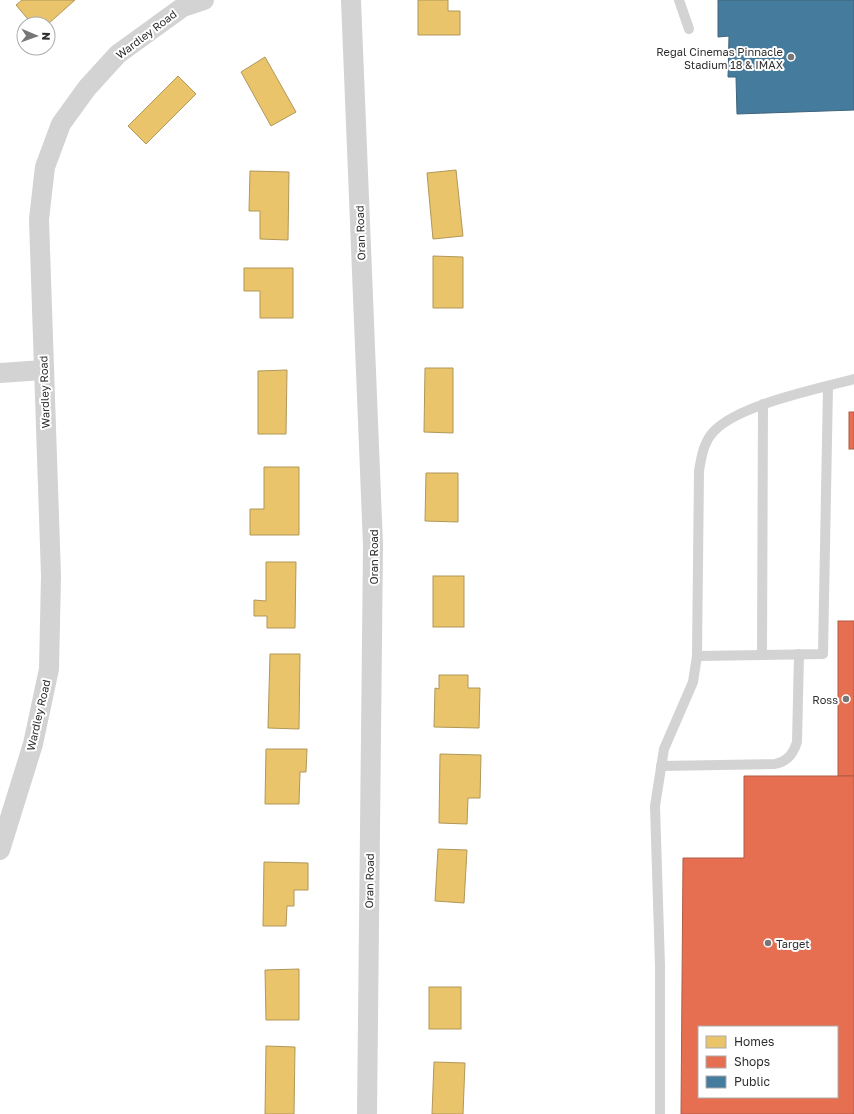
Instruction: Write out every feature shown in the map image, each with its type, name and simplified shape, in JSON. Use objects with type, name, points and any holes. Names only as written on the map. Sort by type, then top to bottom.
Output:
[{"type":"street","name":"Wardley Road","points":[[0,850],[33,744],[49,669],[51,576],[43,370],[40,219],[45,167],[61,124],[87,88],[118,54],[183,7],[204,0]]},
{"type":"street","name":"Oran Road","points":[[351,0],[373,545],[367,1114]]},
{"type":"street","points":[[0,373],[43,370]]},
{"type":"lane","points":[[679,0],[689,29]]},
{"type":"lane","points":[[660,1114],[660,966],[655,806],[664,749],[693,682],[698,656],[699,471],[704,447],[710,435],[732,416],[763,404],[854,379]]},
{"type":"lane","points":[[698,656],[822,654],[828,386]]},
{"type":"lane","points":[[762,655],[763,404]]},
{"type":"lane","points":[[661,766],[776,764],[788,758],[794,753],[797,742],[799,654]]},
{"type":"building: Homes","points":[[22,0],[75,0],[56,17],[25,16],[16,5]]},
{"type":"building: Homes","points":[[418,0],[448,0],[448,11],[460,11],[460,35],[418,35]]},
{"type":"building: Homes","points":[[265,57],[296,112],[271,126],[241,72]]},
{"type":"building: Homes","points":[[178,76],[196,94],[146,144],[128,126]]},
{"type":"building: Homes","points":[[456,170],[463,236],[433,239],[427,173]]},
{"type":"building: Homes","points":[[250,171],[289,172],[288,240],[260,239],[260,211],[249,211]]},
{"type":"building: Homes","points":[[433,256],[463,257],[463,308],[433,308]]},
{"type":"building: Homes","points":[[244,268],[293,268],[293,318],[260,318],[260,291],[244,291]]},
{"type":"building: Homes","points":[[425,368],[453,368],[453,433],[424,432]]},
{"type":"building: Homes","points":[[287,370],[286,434],[258,434],[258,371]]},
{"type":"building: Homes","points":[[264,467],[299,467],[299,535],[250,535],[250,509],[264,509]]},
{"type":"building: Homes","points":[[426,473],[458,473],[458,522],[425,521]]},
{"type":"building: Homes","points":[[266,562],[296,562],[295,628],[267,628],[267,616],[254,616],[254,600],[266,601]]},
{"type":"building: Homes","points":[[433,576],[464,576],[464,627],[433,627]]},
{"type":"building: Homes","points":[[270,654],[300,654],[299,729],[268,728]]},
{"type":"building: Homes","points":[[439,675],[468,675],[468,688],[480,688],[479,728],[434,727],[435,688],[439,689]]},
{"type":"building: Homes","points":[[266,749],[307,749],[306,772],[300,772],[299,804],[265,804]]},
{"type":"building: Homes","points":[[440,754],[481,755],[480,798],[468,798],[467,824],[439,823]]},
{"type":"building: Homes","points":[[438,849],[467,850],[464,903],[435,901]]},
{"type":"building: Homes","points":[[264,862],[308,863],[308,890],[294,890],[294,906],[287,906],[286,926],[263,926]]},
{"type":"building: Homes","points":[[299,969],[299,1020],[266,1020],[265,970]]},
{"type":"building: Homes","points":[[429,987],[461,987],[461,1029],[429,1029]]},
{"type":"building: Homes","points":[[266,1046],[295,1047],[294,1114],[265,1114]]},
{"type":"building: Homes","points":[[434,1062],[465,1063],[463,1114],[432,1114]]},
{"type":"building: Shops","points":[[849,412],[854,412],[854,449],[849,449]]},
{"type":"building: Shops","name":"Ross","points":[[838,621],[854,621],[854,776],[838,776]]},
{"type":"building: Shops","name":"Target","points":[[744,776],[854,776],[854,1114],[681,1114],[683,858],[744,858]]},
{"type":"building: Public","name":"Regal Cinemas Pinnacle Stadium 18 & IMAX","points":[[718,0],[854,0],[854,110],[737,114],[736,77],[728,77],[729,36],[718,37]]},
{"type":"place","name":"Regal Cinemas Pinnacle Stadium 18 & IMAX","points":[[791,57]]},
{"type":"place","name":"Ross","points":[[846,699]]},
{"type":"place","name":"Target","points":[[768,943]]}]
